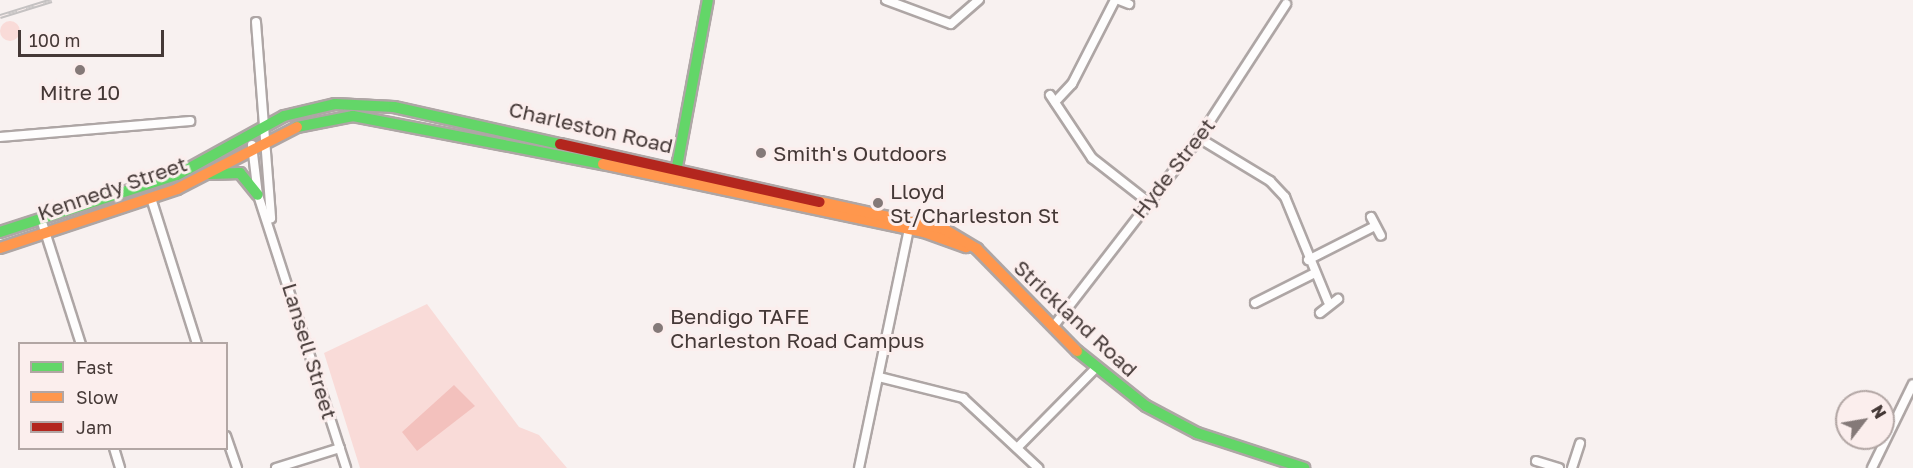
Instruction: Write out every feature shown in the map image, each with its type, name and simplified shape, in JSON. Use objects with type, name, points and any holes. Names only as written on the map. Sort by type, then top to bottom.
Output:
[{"type":"street","points":[[674,182],[708,0]]},
{"type":"street","points":[[886,0],[951,24],[979,0]]},
{"type":"street","points":[[1129,4],[1117,0],[1072,84],[1052,98],[1092,158],[1147,201]]},
{"type":"street","name":"Hyde Street","points":[[1053,327],[1147,201],[1199,138],[1286,4]]},
{"type":"street","name":"Lansell Street","points":[[256,22],[260,126],[264,139],[273,235]]},
{"type":"street","name":"Charleston Road","points":[[260,126],[313,108],[362,103],[677,166],[910,224]]},
{"type":"street","name":"Charleston Road","points":[[264,139],[314,120],[375,117],[674,182],[910,224]]},
{"type":"street","points":[[0,137],[190,121]]},
{"type":"street","name":"Lansell Street","points":[[260,126],[252,145],[258,195],[273,235],[346,468]]},
{"type":"street","name":"Kennedy Street","points":[[0,232],[177,175],[260,126]]},
{"type":"street","points":[[1199,138],[1281,192],[1313,274],[1328,302]]},
{"type":"street","name":"Kennedy Street","points":[[0,249],[151,198],[205,175],[264,139]]},
{"type":"street","points":[[591,163],[594,149]]},
{"type":"street","points":[[205,175],[240,173],[258,195]]},
{"type":"street","points":[[151,198],[196,342]]},
{"type":"street","points":[[1371,217],[1373,227],[1381,236]]},
{"type":"street","points":[[41,219],[80,342]]},
{"type":"street","points":[[859,468],[910,224]]},
{"type":"street","name":"Strickland Road","points":[[910,224],[950,239],[989,262],[1095,369],[1183,427],[1304,468]]},
{"type":"street","points":[[1308,260],[1373,227]]},
{"type":"street","points":[[1256,303],[1313,274]]},
{"type":"street","points":[[1320,313],[1328,302],[1338,299]]},
{"type":"street","points":[[1017,448],[1095,369]]},
{"type":"street","points":[[879,377],[963,398],[1038,468]]},
{"type":"street","points":[[1872,468],[1913,384]]},
{"type":"street","points":[[228,442],[237,468]]},
{"type":"street","points":[[1572,468],[1580,443]]},
{"type":"street","points":[[276,468],[340,448]]},
{"type":"street","points":[[115,450],[120,468]]},
{"type":"street","points":[[1536,461],[1559,468]]},
{"type":"shaded area","points":[[10,21],[17,24],[20,31],[17,38],[10,41],[3,38],[0,31],[3,24]]},
{"type":"shaded area","points":[[427,304],[519,427],[539,435],[567,468],[360,468],[324,353]]},
{"type":"shaded area","points":[[454,385],[475,406],[417,451],[402,432]]},
{"type":"railway","points":[[0,16],[52,0]]},
{"type":"traffic: fast","points":[[676,172],[708,0]]},
{"type":"traffic: fast","points":[[0,232],[177,175],[284,116],[335,104],[394,107],[560,144]]},
{"type":"traffic: fast","points":[[297,127],[353,116],[603,164]]},
{"type":"traffic: fast","points":[[210,174],[240,173],[258,195]]},
{"type":"traffic: fast","points":[[1077,351],[1146,406],[1197,433],[1304,468]]},
{"type":"traffic: slow","points":[[0,248],[177,189],[297,127]]},
{"type":"traffic: slow","points":[[603,164],[924,232],[966,247]]},
{"type":"traffic: slow","points":[[820,202],[944,229],[977,249],[1077,351]]},
{"type":"traffic: jam","points":[[560,144],[820,202]]},
{"type":"place","name":"Mitre 10","points":[[80,70]]},
{"type":"place","name":"Smith's Outdoors","points":[[761,153]]},
{"type":"place","name":"Lloyd St/Charleston St","points":[[878,203]]},
{"type":"place","name":"Bendigo TAFE Charleston Road Campus","points":[[658,328]]}]
